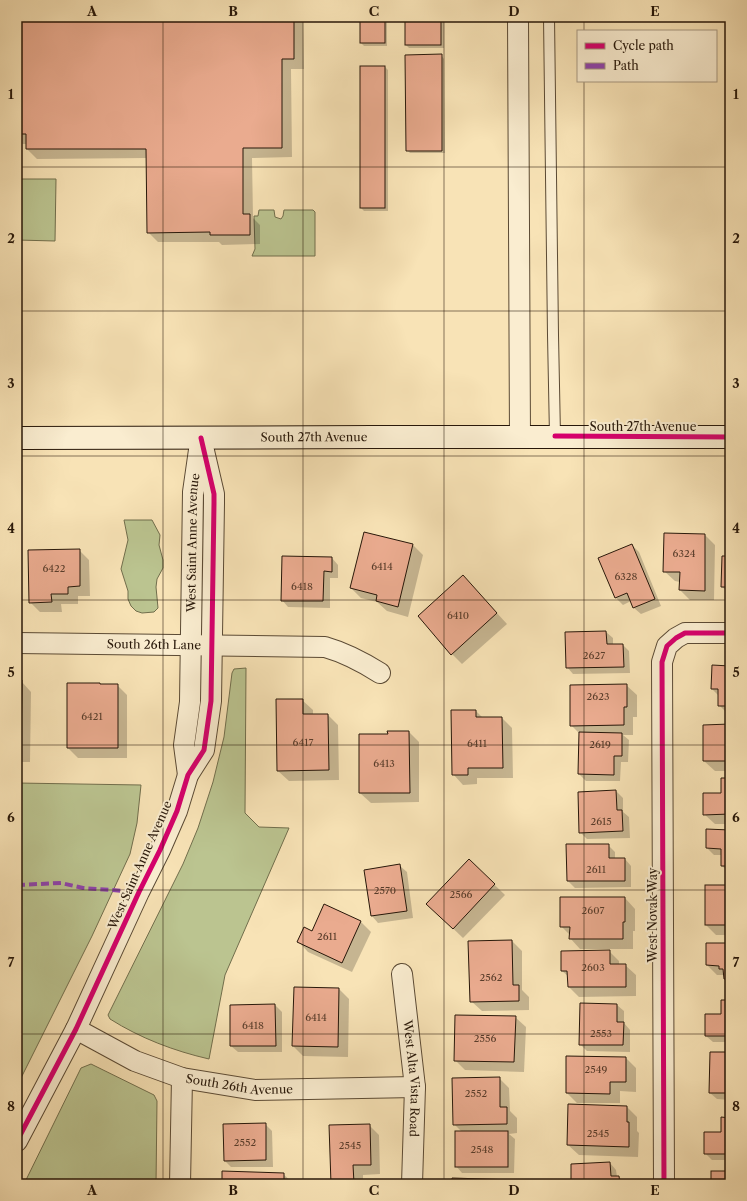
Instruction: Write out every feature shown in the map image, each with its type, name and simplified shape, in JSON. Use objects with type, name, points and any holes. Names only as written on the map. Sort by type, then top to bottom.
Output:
[{"type":"main road","name":"South 27th Avenue","points":[[17,438],[430,438],[520,436],[730,437]]},
{"type":"street","points":[[518,17],[520,436]]},
{"type":"street","name":"West Saint Anne Avenue","points":[[188,775],[184,745],[190,702],[193,492],[201,438]]},
{"type":"street","name":"West Saint Anne Avenue","points":[[17,1141],[76,1029],[160,850],[177,811],[188,775],[204,750],[211,701],[214,494],[201,438]]},
{"type":"street","name":"West Novak Way","points":[[664,1184],[662,662],[667,646],[676,638],[685,633],[730,634]]},
{"type":"street","name":"South 26th Lane","points":[[17,643],[211,644],[325,647],[340,651],[356,658],[380,673]]},
{"type":"street","name":"West Alta Vista Road","points":[[402,974],[414,1087],[412,1184]]},
{"type":"street","name":"South 26th Avenue","points":[[76,1029],[136,1060],[182,1078],[255,1090],[414,1087]]},
{"type":"street","points":[[180,1184],[182,1078]]},
{"type":"lane","points":[[549,17],[552,287],[556,436]]},
{"type":"green space","points":[[17,179],[56,179],[55,241],[17,240]]},
{"type":"green space","points":[[259,210],[274,210],[275,217],[281,219],[284,210],[313,210],[315,212],[315,256],[252,256],[255,249],[254,216],[258,216]]},
{"type":"green space","points":[[124,520],[152,520],[160,535],[159,545],[163,560],[163,568],[157,579],[156,587],[158,608],[154,612],[142,613],[136,611],[131,606],[128,599],[128,591],[121,569],[128,540]]},
{"type":"green space","points":[[246,668],[245,813],[259,827],[289,828],[225,975],[209,1059],[170,1048],[145,1038],[121,1026],[110,1019],[108,1015],[183,864],[198,828],[213,782],[224,737],[232,673],[234,669]]},
{"type":"green space","points":[[17,783],[141,785],[137,823],[130,854],[92,936],[17,1086]]},
{"type":"green space","points":[[91,1064],[154,1095],[157,1101],[156,1184],[24,1184],[81,1068]]},
{"type":"building","points":[[17,17],[294,17],[294,59],[282,59],[282,148],[243,148],[243,214],[250,214],[250,235],[210,235],[210,232],[147,233],[146,149],[26,149],[26,134],[17,134]]},
{"type":"building","points":[[360,17],[385,17],[385,43],[360,43]]},
{"type":"building","points":[[405,17],[441,17],[441,45],[405,45]]},
{"type":"building","points":[[442,54],[442,151],[406,151],[405,55]]},
{"type":"building","points":[[360,66],[385,66],[385,208],[360,208]]},
{"type":"building","points":[[364,532],[413,544],[398,607],[376,601],[377,595],[350,588]]},
{"type":"building","points":[[664,533],[705,534],[705,591],[679,590],[680,572],[663,572]]},
{"type":"building","points":[[632,544],[655,599],[633,608],[627,593],[615,598],[598,558]]},
{"type":"building","points":[[80,549],[80,586],[68,587],[68,594],[51,594],[52,602],[29,603],[28,550]]},
{"type":"building","points":[[282,556],[332,557],[332,572],[324,571],[323,601],[281,601]]},
{"type":"building","points":[[722,556],[730,556],[730,587],[721,587]]},
{"type":"building","points":[[463,575],[497,613],[451,655],[418,616]]},
{"type":"building","points":[[606,631],[607,644],[623,644],[624,667],[566,668],[565,632]]},
{"type":"building","points":[[712,665],[730,666],[730,706],[718,706],[718,689],[711,689]]},
{"type":"building","points":[[17,680],[22,680],[21,752],[17,752]]},
{"type":"building","points":[[67,683],[118,684],[118,748],[67,748]]},
{"type":"building","points":[[627,684],[627,707],[624,707],[624,725],[570,726],[570,685]]},
{"type":"building","points":[[276,699],[303,699],[303,714],[328,714],[329,770],[277,771]]},
{"type":"building","points":[[451,710],[476,710],[476,717],[502,717],[503,768],[468,768],[468,775],[452,775]]},
{"type":"building","points":[[730,724],[730,761],[703,761],[703,725]]},
{"type":"building","points":[[387,731],[409,731],[410,793],[359,793],[359,734],[388,734]]},
{"type":"building","points":[[579,732],[622,733],[622,756],[614,756],[614,775],[578,774]]},
{"type":"building","points":[[721,778],[730,778],[730,814],[703,815],[703,793],[721,793]]},
{"type":"building","points":[[616,790],[617,810],[622,810],[623,831],[579,833],[578,792]]},
{"type":"building","points":[[706,829],[730,830],[730,866],[721,866],[721,849],[706,848]]},
{"type":"building","points":[[566,844],[609,844],[609,858],[625,858],[625,881],[567,881]]},
{"type":"building","points":[[469,859],[495,884],[453,929],[426,904]]},
{"type":"building","points":[[400,864],[407,911],[371,916],[364,870]]},
{"type":"building","points":[[705,885],[730,885],[730,925],[705,925]]},
{"type":"building","points":[[560,897],[625,897],[623,939],[569,939],[570,927],[560,927]]},
{"type":"building","points":[[324,904],[361,921],[342,963],[297,942],[304,927],[312,931]]},
{"type":"building","points":[[512,940],[513,985],[519,985],[519,1001],[470,1002],[468,941]]},
{"type":"building","points":[[706,943],[730,943],[730,979],[724,979],[723,969],[719,969],[719,966],[706,965]]},
{"type":"building","points":[[610,950],[610,964],[626,964],[626,987],[568,987],[567,971],[561,971],[561,951]]},
{"type":"building","points":[[294,987],[339,988],[338,1047],[292,1046]]},
{"type":"building","points":[[721,1000],[730,1000],[730,1036],[705,1036],[705,1014],[721,1014]]},
{"type":"building","points":[[580,1003],[617,1004],[617,1022],[624,1022],[623,1045],[579,1045]]},
{"type":"building","points":[[275,1004],[276,1046],[230,1046],[230,1005]]},
{"type":"building","points":[[455,1015],[516,1016],[514,1062],[454,1061]]},
{"type":"building","points":[[710,1052],[730,1052],[730,1093],[709,1093]]},
{"type":"building","points":[[566,1056],[626,1057],[626,1082],[610,1082],[610,1094],[566,1093]]},
{"type":"building","points":[[500,1077],[500,1107],[507,1107],[507,1124],[453,1125],[452,1078]]},
{"type":"building","points":[[568,1104],[627,1106],[627,1122],[629,1122],[629,1147],[567,1145]]},
{"type":"building","points":[[721,1117],[730,1118],[730,1154],[704,1154],[704,1132],[721,1132]]},
{"type":"building","points":[[266,1123],[266,1160],[224,1161],[223,1124]]},
{"type":"building","points":[[370,1124],[371,1165],[353,1165],[354,1183],[331,1184],[329,1125]]},
{"type":"building","points":[[455,1131],[508,1131],[508,1167],[455,1167]]},
{"type":"building","points":[[610,1162],[611,1176],[619,1176],[620,1184],[571,1184],[571,1164]]},
{"type":"building","points":[[222,1171],[284,1173],[284,1184],[222,1184]]},
{"type":"building","points":[[711,1171],[730,1171],[730,1184],[711,1184]]},
{"type":"building","points":[[452,1178],[514,1180],[514,1184],[452,1184]]},
{"type":"marked path","points":[[17,885],[61,883],[83,888],[139,892]]},
{"type":"cycle path","points":[[555,436],[730,437]]},
{"type":"cycle path","points":[[17,1141],[76,1029],[160,850],[177,811],[188,775],[204,750],[211,701],[214,494],[201,438]]},
{"type":"cycle path","points":[[664,1184],[662,662],[667,646],[676,638],[685,633],[730,633]]}]
